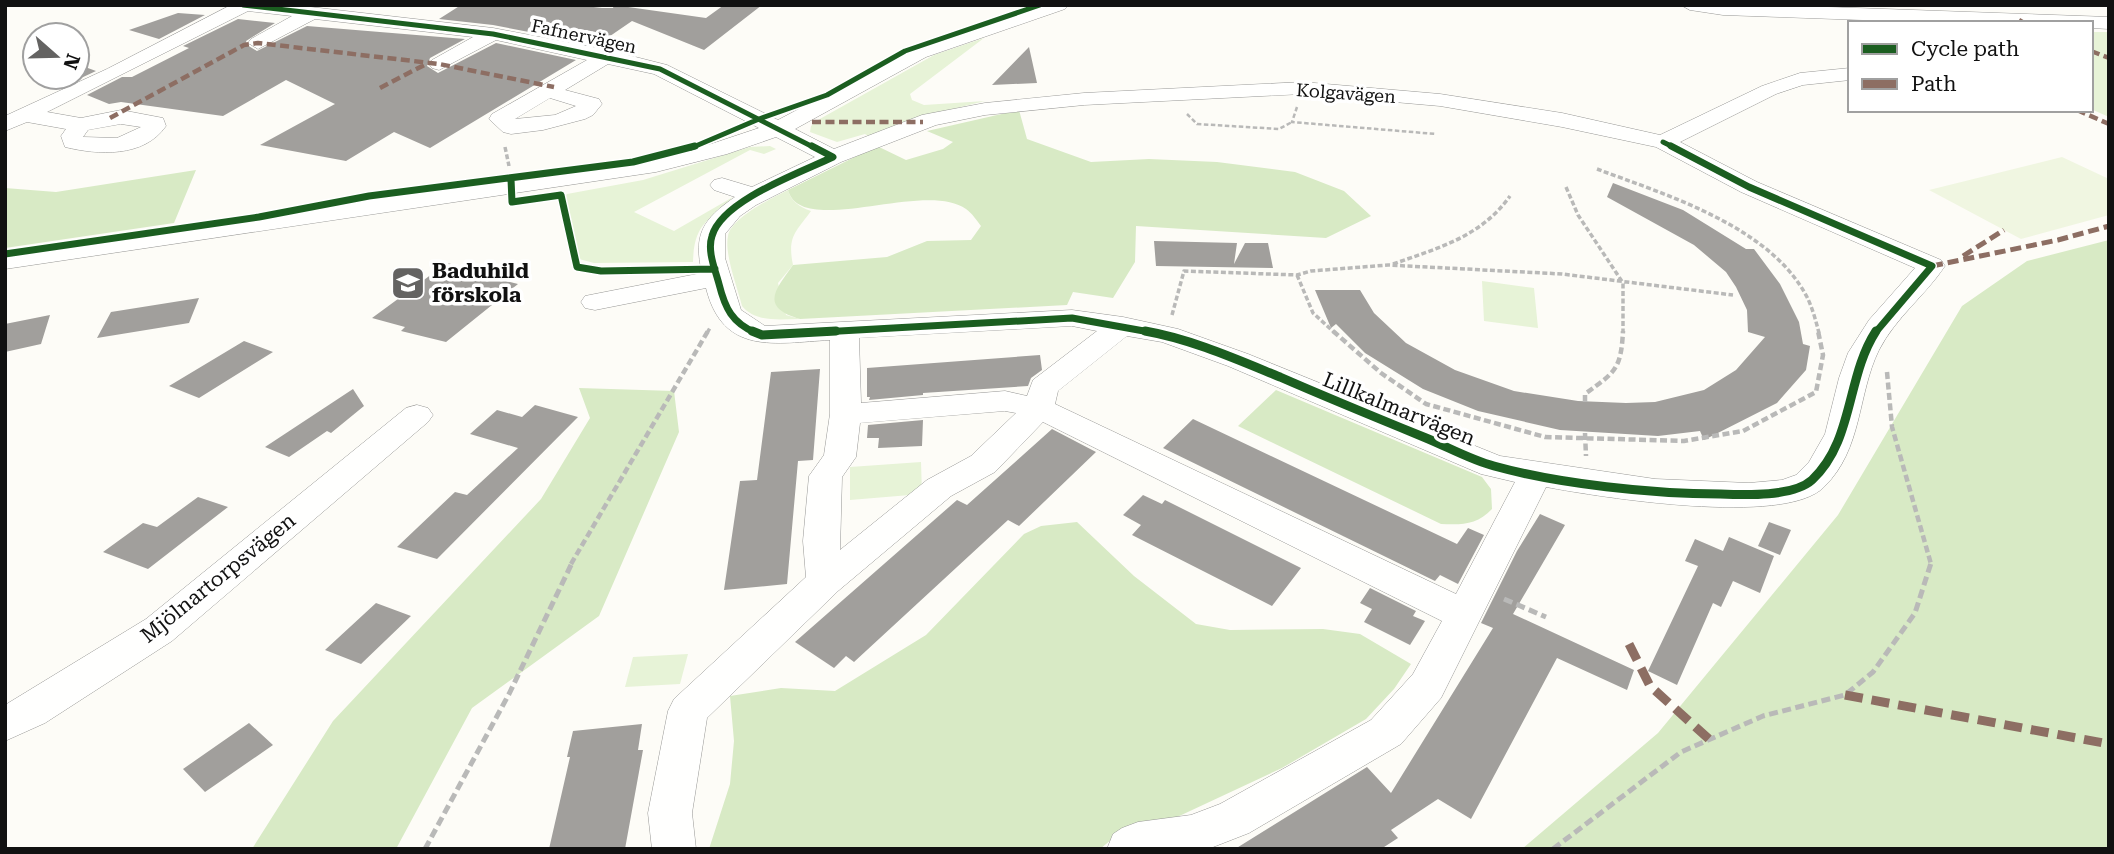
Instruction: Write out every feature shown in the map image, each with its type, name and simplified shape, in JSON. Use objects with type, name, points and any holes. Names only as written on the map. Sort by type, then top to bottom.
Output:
[{"type":"street","points":[[16,120],[243,5]]},
{"type":"street","name":"Fafnervägen","points":[[243,5],[308,15],[493,34],[608,56],[660,69],[780,128]]},
{"type":"street","points":[[5,261],[511,183],[656,165],[719,149],[780,128],[919,53],[1059,5]]},
{"type":"street","points":[[1690,5],[1925,19],[2017,21]]},
{"type":"street","points":[[258,43],[308,15]]},
{"type":"street","points":[[439,64],[493,34]]},
{"type":"street","points":[[548,91],[592,104],[586,111],[574,117],[511,127],[500,119],[548,91],[608,56]]},
{"type":"street","points":[[1663,142],[1769,90],[1800,79],[1848,74]]},
{"type":"street","name":"Kolgavägen","points":[[833,157],[930,120],[985,109],[1169,93],[1303,88],[1440,100],[1562,120],[1663,142]]},
{"type":"street","points":[[16,120],[81,125]]},
{"type":"street","points":[[780,128],[833,157]]},
{"type":"street","name":"Lillkalmarvägen","points":[[724,307],[733,322],[762,335],[1072,318],[1123,325],[1168,335],[1238,360],[1493,466],[1535,476],[1704,495],[1751,497],[1792,490],[1809,483],[1833,451],[1848,393],[1866,346],[1878,325],[1932,266],[1749,187],[1663,142]]},
{"type":"street","points":[[724,307],[710,252],[712,233],[721,219],[755,196],[833,157]]},
{"type":"street","points":[[722,185],[755,196]]},
{"type":"street","points":[[595,302],[717,278]]},
{"type":"street","points":[[674,849],[670,813],[688,711],[825,581],[939,488],[983,464],[1039,408],[1044,387],[1123,325]]},
{"type":"street","points":[[825,581],[821,541],[826,476],[840,457],[846,414],[844,331]]},
{"type":"street","points":[[846,414],[1005,401],[1039,408],[1471,602]]},
{"type":"street","name":"Mjölnartorpsvägen","points":[[5,724],[31,711],[159,630],[417,415]]},
{"type":"street","points":[[1129,849],[1138,843],[1191,835],[1234,818],[1387,732],[1427,687],[1535,476]]},
{"type":"path","points":[[1292,122],[1303,88]]},
{"type":"path","points":[[1169,93],[1197,124],[1279,130],[1292,122],[1436,134]]},
{"type":"path","points":[[511,127],[502,132],[511,183]]},
{"type":"path","points":[[1297,275],[1313,313],[1381,373],[1426,404],[1545,438],[1684,441],[1743,430],[1816,393],[1823,353],[1814,308],[1795,276],[1761,246],[1720,219],[1597,169]]},
{"type":"path","points":[[1566,187],[1578,215],[1623,283],[1626,301],[1622,349],[1615,372],[1585,394],[1585,402]]},
{"type":"path","points":[[1388,265],[1454,243],[1481,228],[1510,196]]},
{"type":"path","points":[[1168,335],[1184,271],[1297,275],[1311,271],[1388,265],[1562,274],[1733,295]]},
{"type":"path","points":[[425,849],[509,694],[568,570],[696,349],[724,307]]},
{"type":"path","points":[[1553,849],[1682,752],[1763,716],[1845,695],[1873,672],[1915,613],[1932,561],[1892,427],[1886,365]]},
{"type":"path","points":[[1471,602],[1546,617]]},
{"type":"green space","points":[[2093,32],[2109,32],[2109,117],[2093,110]]},
{"type":"green space","points":[[984,38],[910,94],[912,100],[924,105],[985,101],[924,116],[868,136],[865,134],[837,142],[810,132],[811,126],[818,120],[934,55]]},
{"type":"green space","points":[[1019,110],[1027,139],[1091,162],[1149,159],[1217,162],[1295,172],[1344,191],[1371,216],[1326,238],[1136,226],[1135,262],[1113,298],[1073,292],[1067,305],[800,319],[779,309],[775,302],[777,289],[793,265],[887,257],[927,241],[971,240],[981,226],[966,209],[947,202],[923,200],[839,210],[816,209],[798,204],[788,190],[877,146],[906,160],[943,149],[953,142],[927,131]]},
{"type":"green space","points":[[770,146],[776,149],[764,154],[750,150],[634,212],[674,231],[733,197],[700,230],[696,238],[693,262],[594,263],[579,259],[564,199],[567,194],[643,180],[750,147]]},
{"type":"green space","points":[[2062,157],[2109,179],[2109,215],[2021,239],[1929,190]]},
{"type":"green space","points":[[196,170],[174,223],[5,248],[5,188],[56,192]]},
{"type":"green space","points":[[788,190],[796,204],[811,211],[792,241],[793,265],[778,283],[786,315],[800,319],[761,318],[742,306],[730,262],[728,236],[736,222]]},
{"type":"green space","points":[[2109,240],[2109,849],[1522,849],[1658,733],[1838,515],[1962,306],[2027,261]]},
{"type":"green space","points":[[1482,281],[1534,288],[1538,328],[1484,321]]},
{"type":"green space","points":[[579,388],[674,391],[679,432],[599,616],[472,708],[396,849],[252,849],[333,721],[541,499],[590,418]]},
{"type":"green space","points":[[1276,390],[1482,477],[1491,489],[1492,509],[1469,523],[1441,524],[1238,426]]},
{"type":"green space","points":[[921,462],[922,494],[850,500],[850,467]]},
{"type":"green space","points":[[1077,522],[1134,576],[1196,624],[1230,630],[1323,629],[1360,634],[1411,664],[1394,689],[1366,719],[1282,768],[1175,818],[1129,825],[1100,849],[709,849],[730,784],[734,741],[730,696],[781,688],[835,691],[926,635],[1024,534],[1041,526]]},
{"type":"green space","points":[[688,654],[680,684],[625,687],[633,657]]},
{"type":"building","points":[[461,5],[577,5],[613,8],[614,5],[706,18],[724,5],[762,5],[704,50],[632,21],[597,45],[493,25],[439,19]]},
{"type":"building","points":[[178,13],[205,15],[159,39],[129,30]]},
{"type":"building","points":[[238,19],[275,23],[246,41],[247,45],[257,51],[307,26],[465,39],[430,58],[427,66],[438,73],[496,43],[576,60],[430,148],[394,132],[346,161],[260,145],[335,104],[286,80],[223,116],[121,102],[109,104],[87,95],[122,77],[132,77],[189,48],[183,46]]},
{"type":"building","points":[[1029,47],[1037,83],[992,85]]},
{"type":"building","points":[[1613,183],[1683,210],[1746,249],[1754,249],[1780,284],[1799,322],[1803,344],[1810,346],[1806,370],[1777,403],[1704,440],[1700,431],[1658,436],[1560,430],[1478,411],[1423,389],[1365,353],[1336,324],[1331,328],[1315,290],[1360,290],[1374,313],[1406,343],[1455,370],[1514,391],[1578,401],[1626,403],[1655,402],[1704,390],[1736,370],[1765,337],[1748,332],[1747,310],[1726,272],[1694,245],[1607,197]]},
{"type":"building","points":[[1154,241],[1237,243],[1234,264],[1245,243],[1268,243],[1273,268],[1156,266]]},
{"type":"building","points":[[447,263],[481,271],[476,274],[518,284],[446,342],[401,331],[405,327],[372,318]]},
{"type":"building","points":[[199,298],[189,323],[97,338],[111,312]]},
{"type":"building","points":[[50,315],[41,344],[5,352],[5,324]]},
{"type":"building","points":[[244,341],[273,352],[199,398],[169,386]]},
{"type":"building","points":[[1040,355],[1042,370],[1031,378],[1028,386],[923,393],[869,400],[870,397],[867,397],[867,368]]},
{"type":"building","points":[[820,369],[813,460],[798,461],[787,584],[724,590],[740,481],[757,480],[771,372]]},
{"type":"building","points":[[353,389],[364,406],[331,433],[327,431],[289,457],[265,447]]},
{"type":"building","points":[[535,405],[578,417],[437,559],[397,547],[455,492],[467,495],[518,448],[470,434],[497,410],[522,417]]},
{"type":"building","points":[[1193,419],[1457,544],[1468,528],[1484,535],[1458,584],[1440,575],[1435,581],[1163,448]]},
{"type":"building","points":[[923,420],[922,446],[878,448],[879,438],[867,438],[868,425]]},
{"type":"building","points":[[1052,429],[1096,452],[1019,526],[1008,520],[854,662],[846,656],[834,668],[795,642],[957,500],[967,505]]},
{"type":"building","points":[[1143,495],[1162,504],[1165,500],[1301,568],[1272,606],[1132,535],[1141,525],[1123,515]]},
{"type":"building","points":[[198,497],[228,507],[148,569],[103,552],[143,523],[157,527]]},
{"type":"building","points":[[1540,514],[1565,525],[1513,614],[1634,670],[1627,690],[1557,658],[1471,819],[1438,799],[1391,830],[1398,838],[1381,849],[1235,849],[1367,767],[1391,793],[1493,628],[1481,623],[1517,551]]},
{"type":"building","points":[[1769,522],[1791,530],[1780,555],[1758,546]]},
{"type":"building","points":[[1729,537],[1774,556],[1760,593],[1733,581],[1721,607],[1713,603],[1677,685],[1648,671],[1698,566],[1685,561],[1695,539],[1723,551]]},
{"type":"building","points":[[1370,588],[1416,611],[1413,616],[1425,621],[1410,645],[1364,622],[1372,609],[1360,603]]},
{"type":"building","points":[[376,603],[411,616],[361,664],[325,650]]},
{"type":"building","points":[[249,723],[273,745],[205,792],[183,769]]},
{"type":"building","points":[[642,724],[638,750],[643,750],[625,849],[549,849],[570,757],[567,757],[573,731]]},
{"type":"marked path","points":[[110,118],[244,45],[258,43],[439,64],[554,87]]},
{"type":"marked path","points":[[2093,52],[2109,58]]},
{"type":"marked path","points":[[380,88],[428,63]]},
{"type":"marked path","points":[[2082,112],[2109,124]]},
{"type":"marked path","points":[[812,122],[923,122]]},
{"type":"marked path","points":[[1932,266],[2058,240],[2109,226]]},
{"type":"marked path","points":[[1963,256],[2004,230]]},
{"type":"marked path","points":[[1629,644],[1650,686],[1710,740]]},
{"type":"marked path","points":[[1845,695],[2109,744]]},
{"type":"cycle path","points":[[243,5],[493,34],[660,69],[833,157],[747,200],[719,222],[712,234],[712,258],[727,310],[742,326],[762,335],[1072,318],[1168,335],[1238,360],[1493,466],[1605,485],[1704,494],[1749,495],[1785,491],[1808,483],[1821,470],[1836,445],[1863,353],[1889,313],[1932,266],[1749,187],[1663,142]]},
{"type":"cycle path","points":[[5,254],[259,217],[369,196],[633,162],[689,149],[759,119],[827,95],[905,51],[1040,5]]},
{"type":"cycle path","points":[[511,179],[512,202],[561,195],[577,267],[601,271],[715,269]]},
{"type":"place","name":"Baduhild förskola","points":[[408,283]]}]
